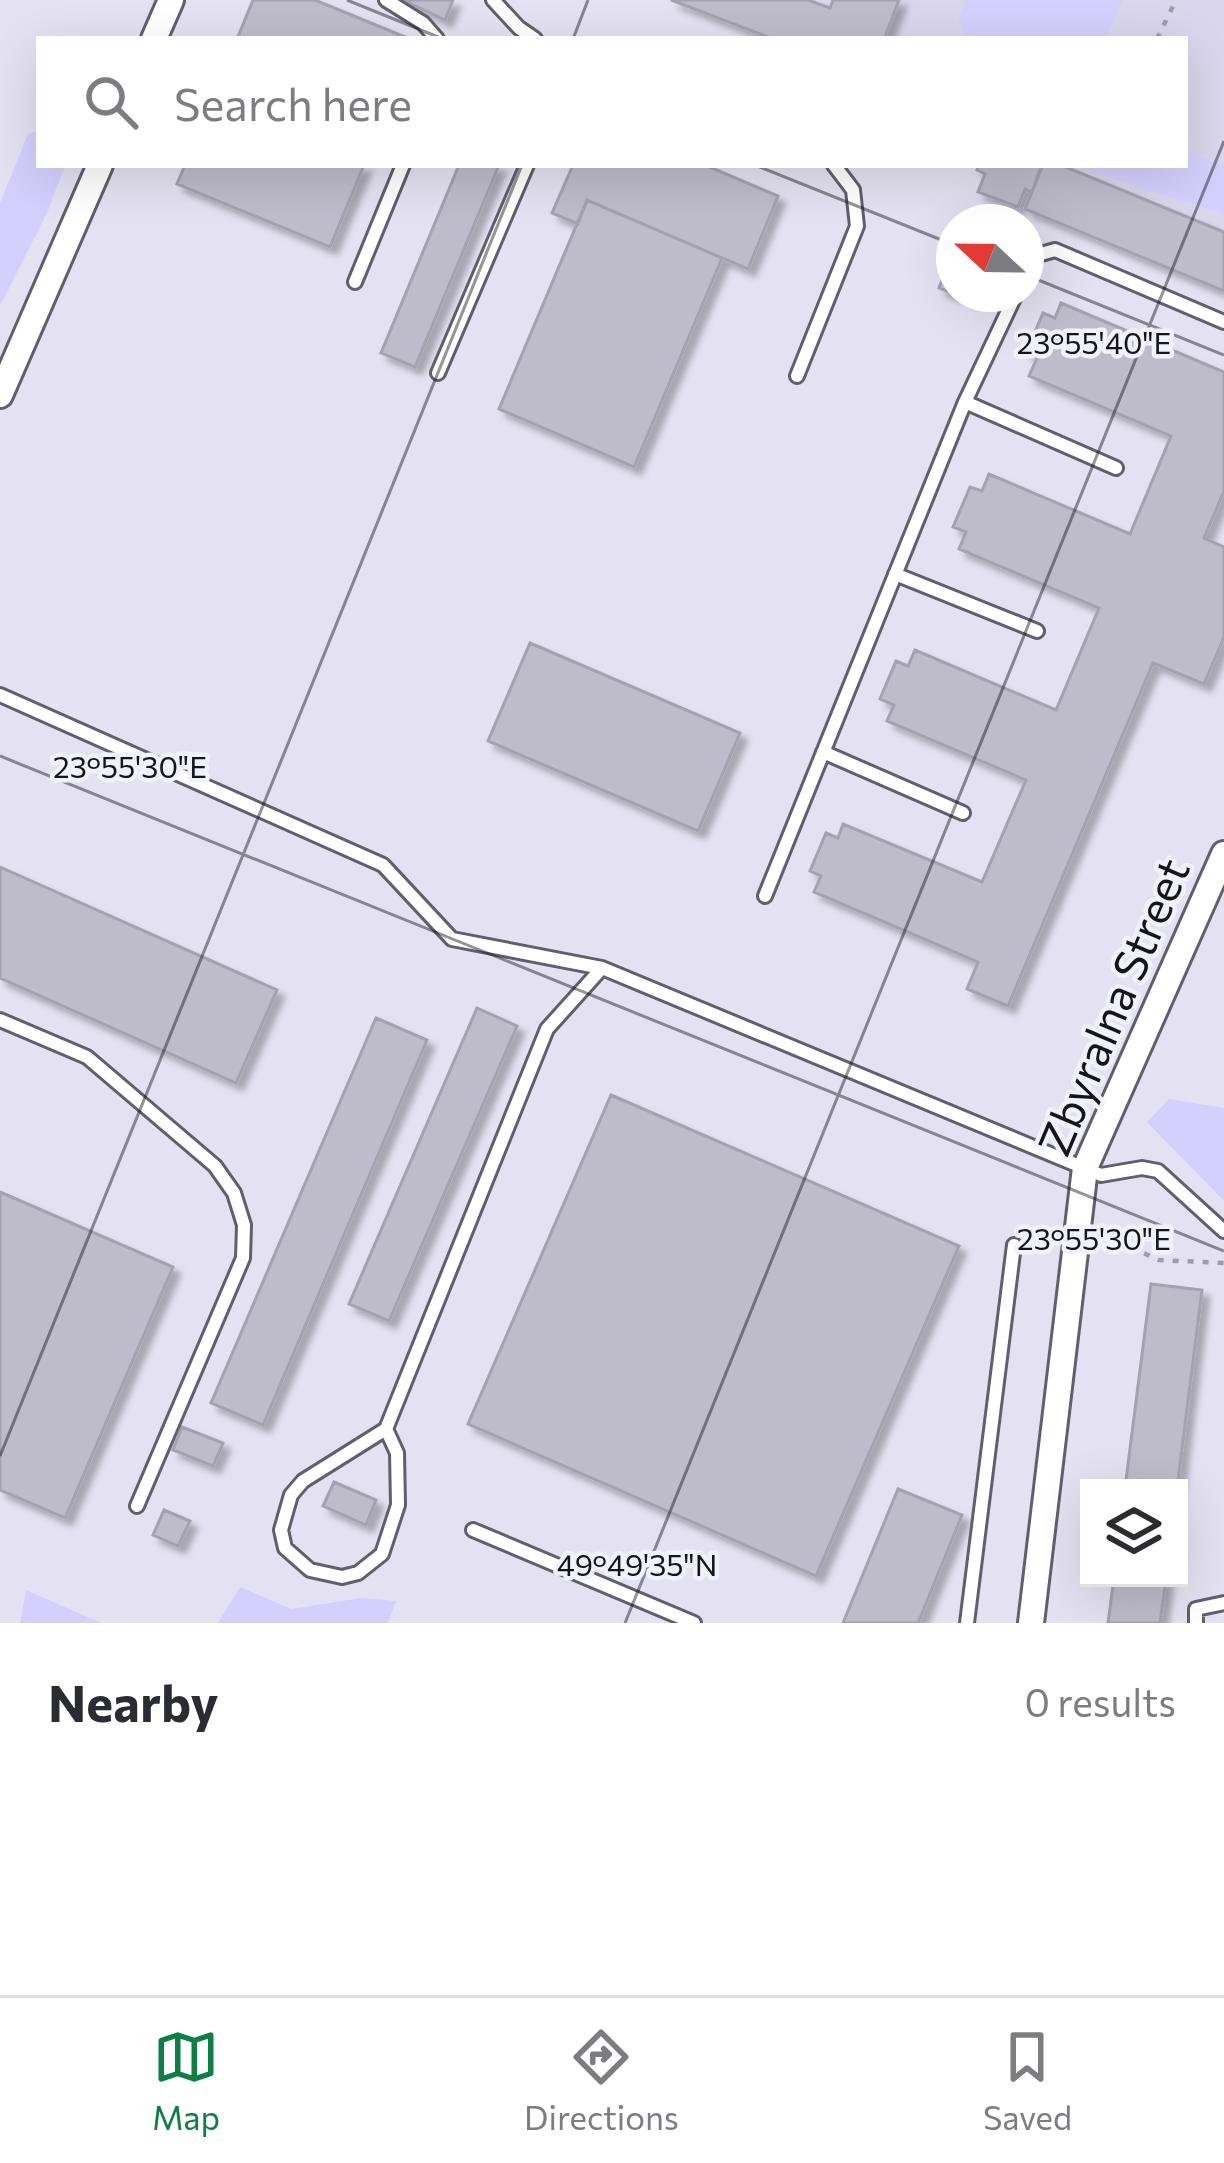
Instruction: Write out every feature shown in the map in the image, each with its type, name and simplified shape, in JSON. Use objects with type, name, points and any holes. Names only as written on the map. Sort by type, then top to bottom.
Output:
[{"type":"street","points":[[155,36],[171,0]]},
{"type":"street","points":[[0,394],[8,356],[99,168]]},
{"type":"street","name":"Zbyralna Street","points":[[1031,1623],[1085,1168],[1224,854]]},
{"type":"lane","points":[[386,0],[423,23],[434,36]]},
{"type":"lane","points":[[493,0],[531,36]]},
{"type":"lane","points":[[355,282],[402,168]]},
{"type":"lane","points":[[438,373],[526,168]]},
{"type":"lane","points":[[797,376],[857,226],[853,190],[836,168]]},
{"type":"lane","points":[[1044,253],[1055,250],[1224,322]]},
{"type":"lane","points":[[765,896],[965,402],[1008,312]]},
{"type":"lane","points":[[965,402],[1116,468]]},
{"type":"lane","points":[[896,574],[1036,631]]},
{"type":"lane","points":[[0,695],[383,865],[452,939],[602,968],[1101,1175],[1142,1168],[1158,1171],[1224,1231]]},
{"type":"lane","points":[[823,752],[963,813]]},
{"type":"lane","points":[[386,1429],[397,1453],[398,1504],[382,1554],[358,1574],[342,1577],[310,1570],[285,1548],[283,1512],[291,1495],[303,1480],[386,1429],[547,1029],[602,968]]},
{"type":"lane","points":[[0,1020],[87,1057],[215,1166],[234,1193],[244,1225],[243,1258],[137,1506]]},
{"type":"lane","points":[[967,1623],[1014,1245]]},
{"type":"lane","points":[[473,1530],[694,1623]]},
{"type":"lane","points":[[1196,1623],[1196,1609],[1224,1603]]},
{"type":"path","points":[[1158,36],[1176,0]]},
{"type":"path","points":[[1094,1231],[1159,1260],[1224,1263]]},
{"type":"shaded area","points":[[671,0],[1224,0],[1224,232],[1068,168],[1188,168],[1188,36],[765,36]]},
{"type":"shaded area","points":[[965,0],[1122,0],[1108,36],[965,36],[959,19]]},
{"type":"shaded area","points":[[36,132],[36,168],[64,168],[0,306],[0,203],[28,134]]},
{"type":"shaded area","points":[[1188,152],[1224,166],[1224,214],[1080,168],[1188,168]]},
{"type":"shaded area","points":[[1169,1099],[1224,1108],[1224,1201],[1147,1122]]},
{"type":"shaded area","points":[[240,1587],[291,1609],[361,1598],[396,1601],[388,1623],[218,1623]]},
{"type":"shaded area","points":[[26,1590],[101,1623],[20,1623]]},
{"type":"building","points":[[253,0],[315,0],[403,36],[238,36]]},
{"type":"building","points":[[403,0],[453,0],[445,20]]},
{"type":"building","points":[[671,0],[808,0],[830,8],[833,0],[899,0],[885,36],[765,36]]},
{"type":"building","points":[[184,168],[363,168],[330,247],[177,184]]},
{"type":"building","points":[[458,168],[498,168],[415,367],[381,353]]},
{"type":"building","points":[[572,168],[712,168],[778,196],[748,269],[587,200],[578,224],[552,213]]},
{"type":"building","points":[[978,168],[1041,168],[1032,192],[1025,189],[1019,204],[978,192],[985,174]]},
{"type":"building","points":[[1042,168],[1068,168],[1224,232],[1224,291],[1044,217],[1044,204],[1027,204]]},
{"type":"building","points":[[587,200],[722,258],[634,467],[499,409]]},
{"type":"building","points":[[1061,303],[1224,372],[1224,491],[1204,538],[1224,547],[1224,637],[1204,684],[1153,663],[1008,1006],[967,989],[978,962],[814,892],[821,876],[810,871],[826,833],[838,838],[843,824],[982,882],[1026,780],[887,721],[894,705],[880,699],[896,661],[908,666],[915,650],[1056,710],[1099,608],[959,549],[966,532],[953,527],[970,487],[982,491],[989,474],[1130,534],[1171,436],[1029,376],[1037,358],[1026,353],[1043,313],[1055,318]]},
{"type":"building","points":[[530,643],[740,733],[698,831],[488,741]]},
{"type":"building","points":[[0,867],[277,990],[236,1083],[0,978]]},
{"type":"building","points":[[477,1008],[517,1026],[389,1321],[349,1304]]},
{"type":"building","points":[[376,1018],[427,1040],[263,1425],[211,1403]]},
{"type":"building","points":[[611,1095],[959,1246],[816,1576],[468,1424]]},
{"type":"building","points":[[0,1192],[173,1267],[65,1518],[0,1490]]},
{"type":"building","points":[[1151,1284],[1202,1290],[1178,1479],[1126,1479]]},
{"type":"building","points":[[182,1427],[223,1443],[213,1466],[173,1450]]},
{"type":"building","points":[[334,1482],[376,1500],[366,1525],[323,1506]]},
{"type":"building","points":[[898,1489],[962,1515],[918,1623],[843,1623]]},
{"type":"building","points":[[164,1510],[190,1521],[178,1546],[153,1535]]},
{"type":"building","points":[[1113,1587],[1165,1587],[1160,1623],[1108,1623]]}]
